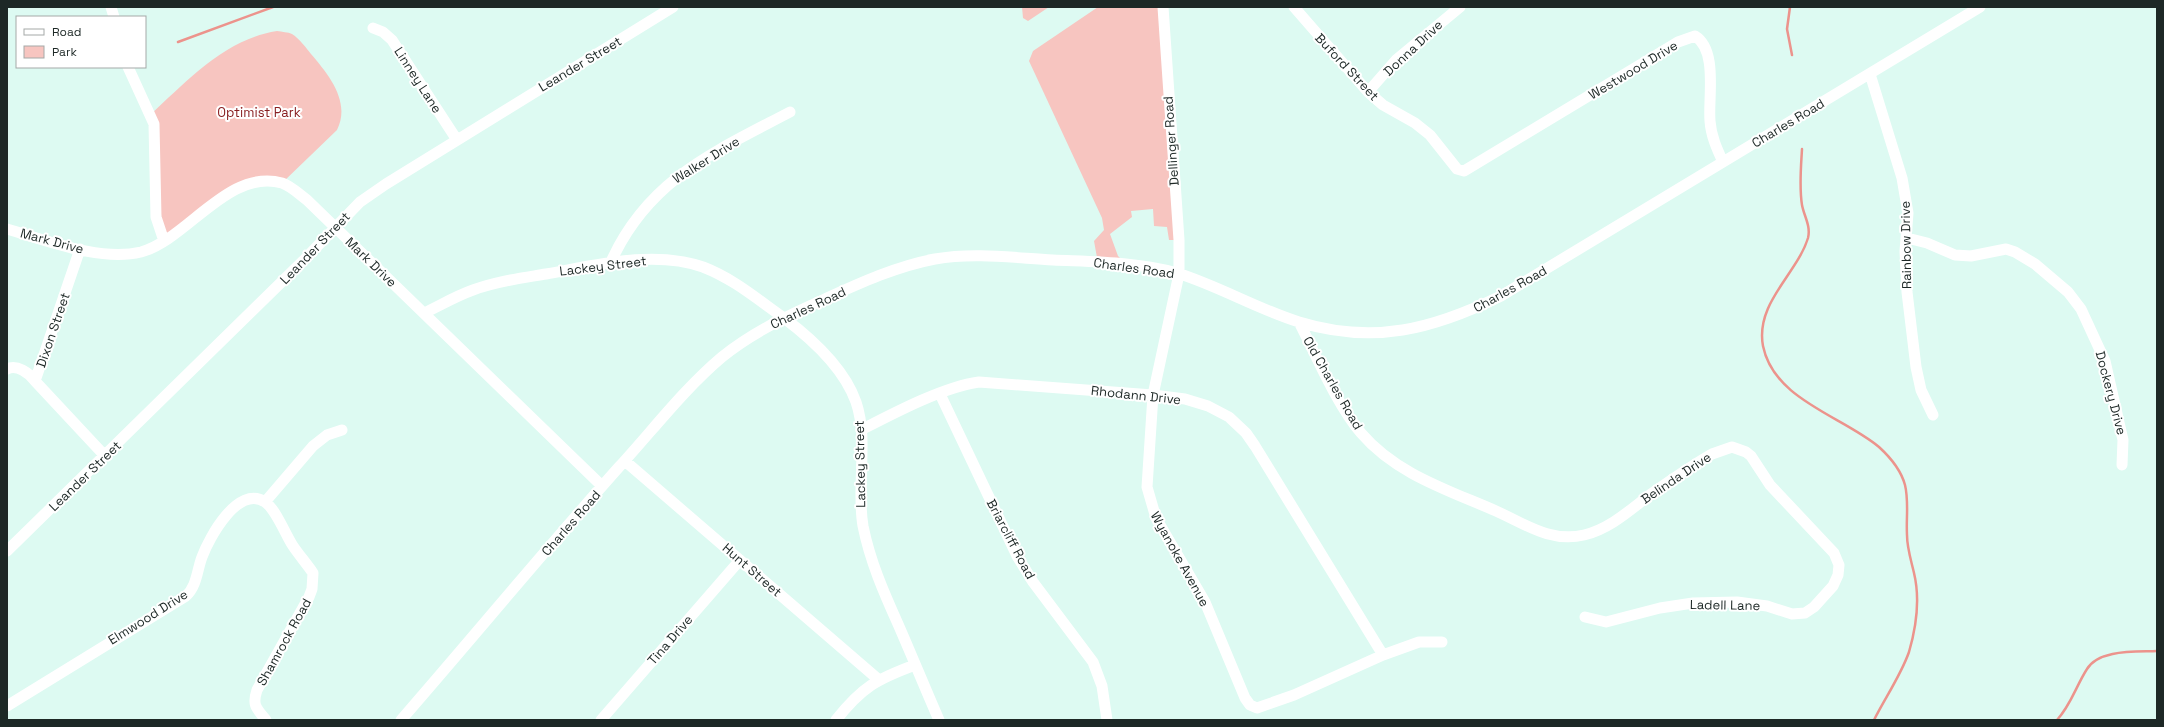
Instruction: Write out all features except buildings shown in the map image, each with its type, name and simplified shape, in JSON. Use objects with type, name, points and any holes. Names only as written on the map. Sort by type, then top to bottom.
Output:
[{"type":"street","name":"Leander Street","points":[[7,551],[297,267],[360,202],[672,7]]},
{"type":"street","name":"Dellinger Road","points":[[1163,7],[1179,240],[1179,274]]},
{"type":"street","name":"Buford Street","points":[[1294,7],[1368,92],[1393,112],[1426,132],[1457,169]]},
{"type":"street","name":"Donna Drive","points":[[1368,92],[1396,60],[1460,7]]},
{"type":"street","name":"Charles Road","points":[[401,720],[602,486],[681,399],[723,356],[783,318],[883,274],[938,258],[992,256],[1129,265],[1179,274],[1299,322],[1334,330],[1383,332],[1424,326],[1458,316],[1501,296],[1980,7]]},
{"type":"street","name":"Linney Lane","points":[[374,28],[383,32],[392,40],[457,140]]},
{"type":"street","name":"Westwood Drive","points":[[1457,169],[1464,171],[1678,42],[1695,36],[1700,40],[1707,53],[1711,89],[1710,113],[1712,134],[1723,162]]},
{"type":"street","points":[[128,68],[154,124],[156,216],[164,241]]},
{"type":"street","name":"Rainbow Drive","points":[[1870,74],[1902,178],[1908,213],[1906,292],[1920,390],[1933,415]]},
{"type":"street","name":"Walker Drive","points":[[610,264],[617,248],[644,208],[678,175],[734,141],[790,112]]},
{"type":"street","name":"Mark Drive","points":[[7,229],[80,249],[108,253],[139,252],[164,241],[222,198],[247,184],[255,182],[282,183],[294,190],[335,227],[602,486]]},
{"type":"street","name":"Dockery Drive","points":[[1907,238],[1927,243],[1955,255],[1971,256],[2006,249],[2015,252],[2035,264],[2068,292],[2081,310],[2105,361],[2123,440],[2122,465]]},
{"type":"street","name":"Dixon Street","points":[[80,249],[36,381],[105,456]]},
{"type":"street","name":"Lackey Street","points":[[424,313],[486,286],[610,264],[659,260],[679,261],[702,267],[743,287],[798,328],[820,350],[848,385],[856,403],[861,430],[860,492],[864,529],[883,590],[939,720]]},
{"type":"street","name":"Wyanoke Avenue","points":[[1179,274],[1153,395],[1147,487],[1152,509],[1160,527],[1202,595],[1239,687],[1250,705],[1257,708],[1266,706],[1383,655],[1418,642],[1442,642]]},
{"type":"street","name":"Old Charles Road","points":[[1299,322],[1347,413],[1369,442],[1410,473],[1452,493],[1496,511]]},
{"type":"street","points":[[7,369],[10,367],[23,370],[36,381]]},
{"type":"street","name":"Rhodann Drive","points":[[861,430],[940,394],[979,382],[1153,395],[1185,400],[1208,406],[1229,417],[1246,433],[1383,655]]},
{"type":"street","name":"Briarcliff Road","points":[[940,394],[1017,556],[1033,582],[1092,662],[1102,686],[1107,720]]},
{"type":"street","points":[[265,502],[313,446],[327,435],[342,430]]},
{"type":"street","name":"Belinda Drive","points":[[1496,511],[1546,534],[1560,537],[1586,535],[1611,523],[1712,454],[1732,447],[1739,448],[1751,456],[1770,485],[1834,553],[1839,564]]},
{"type":"street","name":"Hunt Street","points":[[625,461],[878,680]]},
{"type":"street","name":"Elmwood Drive","points":[[7,706],[186,596],[193,587],[210,538],[221,521],[239,504],[249,500],[259,500],[265,502]]},
{"type":"street","name":"Shamrock Road","points":[[265,502],[272,510],[287,536],[309,568],[313,579],[309,597],[257,690],[254,700],[256,708],[266,720]]},
{"type":"street","name":"Tina Drive","points":[[601,720],[740,560]]},
{"type":"street","name":"Ladell Lane","points":[[1584,617],[1606,622],[1660,608],[1693,603],[1737,602],[1767,606],[1799,614],[1805,613],[1814,607],[1833,586],[1838,575],[1839,564]]},
{"type":"street","points":[[836,720],[862,690],[878,680],[915,665]]},
{"type":"green space","points":[[1022,7],[1049,7],[1028,21],[1023,18]]},
{"type":"green space","points":[[1098,7],[1163,7],[1179,240],[1169,240],[1167,227],[1154,226],[1153,209],[1131,211],[1132,217],[1110,234],[1118,256],[1121,259],[1098,263],[1094,241],[1104,230],[1102,218],[1029,61],[1033,51]]},
{"type":"green space","name":"Optimist Park","points":[[277,31],[290,33],[298,38],[331,80],[340,99],[341,120],[337,130],[282,183],[255,182],[164,241],[150,115],[208,63],[224,52],[240,43]]},
{"type":"waterway","points":[[178,42],[273,7]]},
{"type":"waterway","points":[[1790,7],[1787,29],[1792,55]]},
{"type":"waterway","points":[[1802,149],[1800,177],[1802,205],[1809,234],[1803,251],[1778,289],[1765,316],[1762,330],[1763,346],[1770,365],[1781,380],[1795,394],[1864,436],[1879,447],[1895,464],[1905,485],[1907,497],[1908,545],[1917,593],[1915,623],[1906,661],[1874,720]]},
{"type":"waterway","points":[[2057,720],[2070,702],[2087,669],[2100,658],[2119,653],[2157,651]]}]
